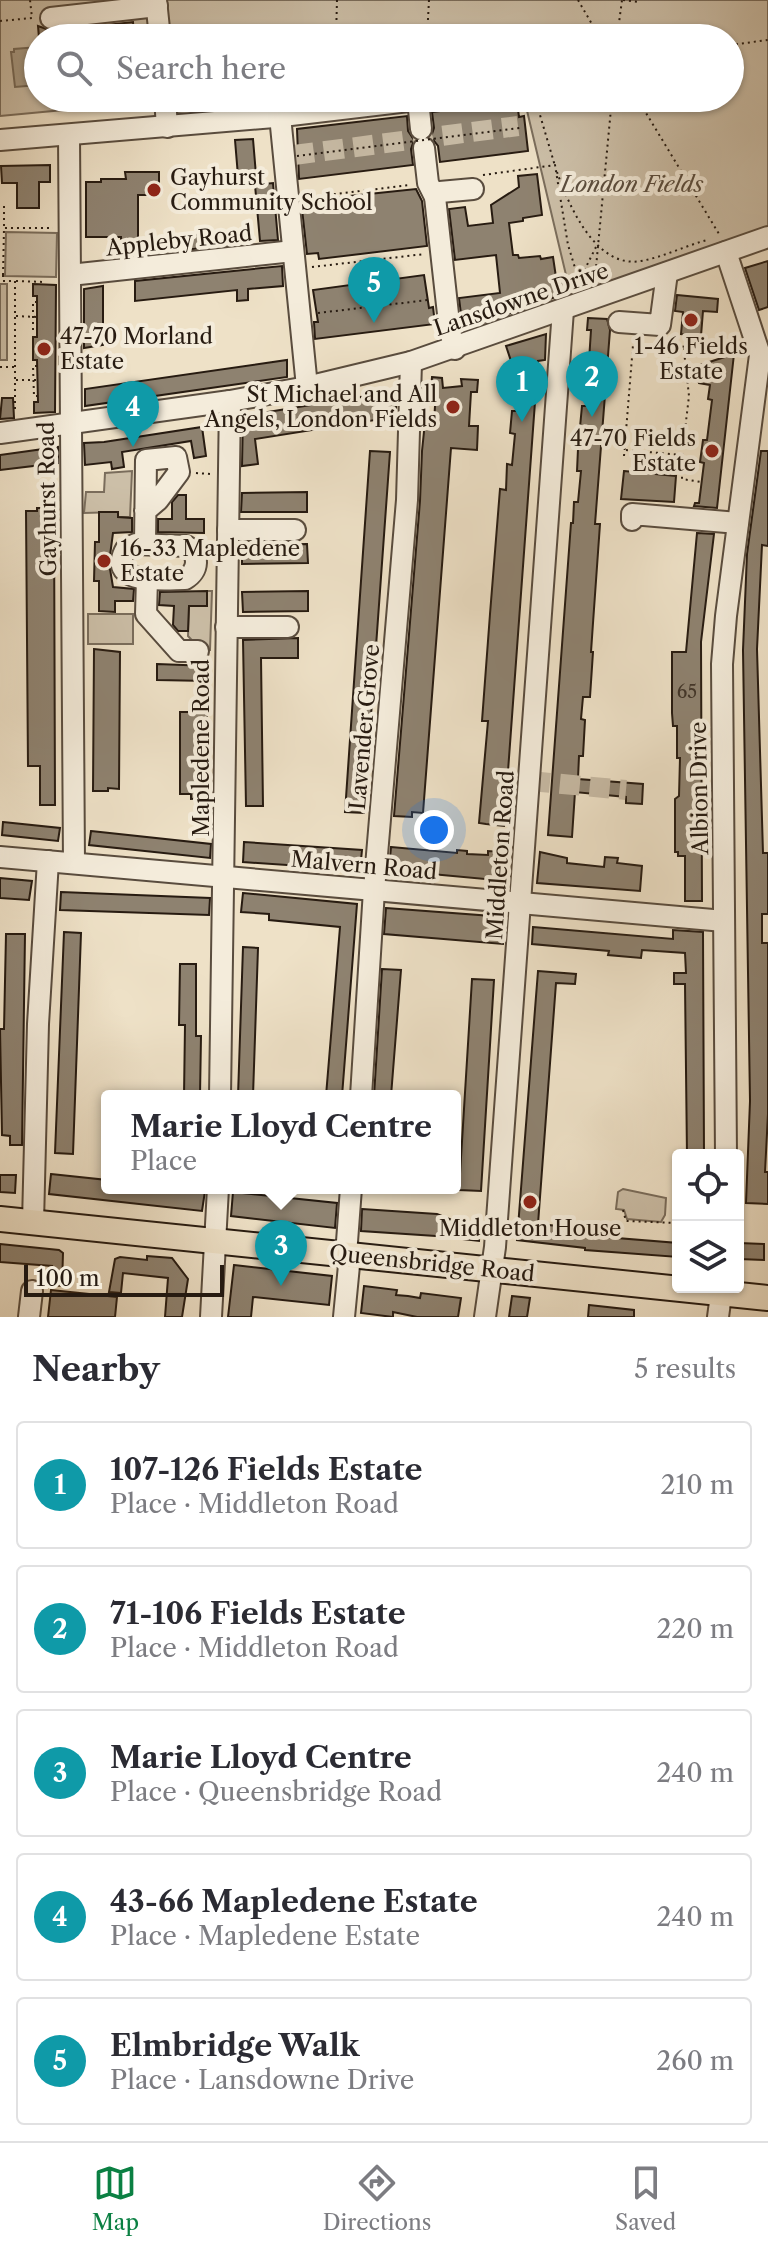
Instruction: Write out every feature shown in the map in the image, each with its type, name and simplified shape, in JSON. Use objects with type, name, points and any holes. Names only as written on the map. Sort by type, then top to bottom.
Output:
[{"type":"main road","name":"Queensbridge Road","points":[[0,1219],[492,1270],[720,1299],[768,1298]]},
{"type":"street","points":[[51,18],[157,3],[159,24]]},
{"type":"street","points":[[166,112],[167,127]]},
{"type":"street","points":[[273,112],[291,156],[287,199],[307,387]]},
{"type":"street","points":[[0,140],[167,127],[273,112],[304,112]]},
{"type":"street","points":[[425,112],[422,138],[455,349]]},
{"type":"street","name":"Gayhurst Road","points":[[69,135],[74,863]]},
{"type":"street","points":[[432,190],[473,189]]},
{"type":"street","name":"Lansdowne Drive","points":[[0,433],[230,401],[307,387],[411,362],[768,237]]},
{"type":"street","name":"Albion Drive","points":[[726,252],[759,319],[760,423],[738,523],[722,664],[726,1149]]},
{"type":"street","name":"Appleby Road","points":[[70,275],[294,260]]},
{"type":"street","points":[[619,322],[660,325],[667,273]]},
{"type":"street","name":"Middleton Road","points":[[485,1317],[492,1270],[521,904],[563,310]]},
{"type":"street","name":"Lavender Grove","points":[[361,1090],[374,890],[407,500],[411,362]]},
{"type":"street","name":"Mapledene Road","points":[[220,1090],[230,401]]},
{"type":"street","points":[[145,511],[158,500],[179,472],[176,457],[146,460],[145,511],[145,544]]},
{"type":"street","points":[[632,520],[632,514],[738,523]]},
{"type":"street","points":[[228,530],[295,530]]},
{"type":"street","points":[[145,544],[186,546],[193,550],[197,562],[185,579],[127,575],[121,561],[130,546],[145,544]]},
{"type":"street","points":[[197,562],[227,564]]},
{"type":"street","points":[[147,578],[146,614],[179,651],[198,651]]},
{"type":"street","points":[[226,627],[288,627]]},
{"type":"street","name":"Malvern Road","points":[[0,857],[724,921]]},
{"type":"street","points":[[33,1222],[41,957],[48,861]]},
{"type":"street","points":[[211,1317],[218,1194]]},
{"type":"street","points":[[344,1317],[351,1194]]},
{"type":"street","points":[[29,1317],[32,1291]]},
{"type":"path","points":[[0,21],[32,18],[30,0]]},
{"type":"path","points":[[336,24],[337,0]]},
{"type":"path","points":[[428,24],[429,0]]},
{"type":"path","points":[[578,0],[592,24]]},
{"type":"path","points":[[619,24],[622,0],[638,0]]},
{"type":"path","points":[[744,43],[768,40]]},
{"type":"path","points":[[539,112],[555,165],[575,212],[598,246],[618,259],[639,262],[707,240]]},
{"type":"path","points":[[594,287],[611,112]]},
{"type":"path","points":[[646,112],[711,217],[726,252]]},
{"type":"path","points":[[291,156],[520,128]]},
{"type":"path","points":[[540,168],[555,165]]},
{"type":"path","points":[[555,165],[568,245],[579,281]]},
{"type":"path","points":[[287,199],[432,190]]},
{"type":"path","points":[[4,202],[3,281],[45,282]]},
{"type":"path","points":[[4,228],[70,229]]},
{"type":"path","points":[[576,289],[598,246]]},
{"type":"path","points":[[294,260],[441,252]]},
{"type":"path","points":[[15,281],[15,410]]},
{"type":"path","points":[[310,314],[428,300]]},
{"type":"path","points":[[37,302],[33,302],[33,331],[37,331]]},
{"type":"path","points":[[15,316],[35,316]]},
{"type":"path","points":[[683,342],[689,396],[682,479],[701,482]]},
{"type":"path","points":[[624,456],[633,345],[684,349]]},
{"type":"path","points":[[37,366],[33,366],[36,380],[34,396],[38,396]]},
{"type":"path","points":[[0,367],[15,367]]},
{"type":"path","points":[[15,380],[36,380]]},
{"type":"path","points":[[625,450],[682,455]]},
{"type":"path","points":[[179,472],[229,474]]},
{"type":"path","points":[[623,1210],[626,1221],[672,1223]]},
{"type":"green space","name":"London Fields","points":[[0,0],[768,0],[768,227],[571,296],[527,112],[744,112],[744,24],[24,24],[24,112],[42,112],[0,116]]},
{"type":"green space","points":[[6,232],[57,233],[56,277],[5,276]]},
{"type":"green space","points":[[0,284],[7,284],[7,360],[0,360]]},
{"type":"green space","points":[[132,471],[130,517],[118,517],[118,512],[84,513],[86,492],[104,492],[105,473]]},
{"type":"green space","points":[[207,591],[212,591],[210,650],[201,650],[188,636],[189,606],[207,606]]},
{"type":"green space","points":[[88,614],[133,614],[133,644],[88,644]]},
{"type":"green space","points":[[623,1189],[666,1198],[665,1215],[661,1222],[627,1219],[624,1210],[616,1209],[618,1192]]},
{"type":"shaded area","points":[[24,48],[24,86],[15,87],[11,52]]},
{"type":"building","points":[[432,112],[518,112],[519,117],[524,116],[528,151],[440,162],[438,146],[431,137],[434,128]]},
{"type":"building","points":[[407,116],[408,131],[414,140],[411,149],[413,165],[299,179],[297,129]]},
{"type":"building","points":[[253,139],[256,175],[238,176],[235,140]]},
{"type":"building","points":[[50,165],[50,182],[39,182],[39,208],[17,208],[17,183],[2,183],[1,166]]},
{"type":"building","points":[[125,172],[159,172],[159,195],[138,195],[138,244],[121,244],[121,237],[86,237],[86,182],[126,179]]},
{"type":"building","points":[[537,174],[542,215],[509,223],[513,255],[519,258],[553,257],[557,284],[567,283],[570,292],[463,330],[459,298],[500,293],[496,255],[455,260],[449,209],[465,207],[468,226],[493,223],[491,205],[519,187],[518,176]]},
{"type":"building","points":[[273,183],[278,240],[260,241],[255,185]]},
{"type":"building","points":[[416,189],[422,201],[427,246],[319,259],[318,253],[307,254],[302,209],[313,208],[312,200]]},
{"type":"building","points":[[229,232],[230,245],[175,251],[174,237]]},
{"type":"building","points":[[768,261],[768,307],[759,310],[745,268]]},
{"type":"building","points":[[282,266],[283,286],[248,289],[248,300],[237,301],[237,290],[135,301],[135,281]]},
{"type":"building","points":[[424,275],[435,324],[315,339],[314,322],[318,322],[313,290]]},
{"type":"building","name":"47-70 Morland Estate","points":[[33,284],[56,285],[55,412],[34,413],[34,402],[38,402],[37,360],[33,360],[33,337],[37,337],[37,296],[33,296]]},
{"type":"building","points":[[103,286],[103,345],[84,348],[84,289]]},
{"type":"building","name":"1-46 Fields Estate","points":[[677,295],[718,299],[717,312],[703,311],[701,336],[681,334],[683,312],[675,311]]},
{"type":"building","points":[[588,318],[607,319],[610,330],[595,524],[600,524],[590,697],[583,697],[583,756],[579,756],[578,779],[643,784],[642,804],[626,803],[626,797],[575,792],[572,837],[548,835],[571,523],[574,502],[578,502],[581,471],[577,471],[578,449],[582,449],[584,427],[580,427],[588,384],[584,383],[591,330],[587,330]]},
{"type":"building","points":[[546,334],[545,360],[538,361],[504,826],[479,823],[488,721],[482,721],[500,489],[506,490],[507,464],[512,465],[515,434],[510,433],[519,380],[514,380],[515,373],[506,346]]},
{"type":"building","name":"47-70 Fields Estate","points":[[734,354],[717,508],[694,506],[699,503],[704,463],[700,462],[703,440],[707,440],[712,400],[708,399],[710,385],[699,383],[694,367]]},
{"type":"building","points":[[287,360],[287,377],[85,406],[85,389]]},
{"type":"building","points":[[432,377],[442,378],[443,388],[462,386],[461,379],[478,380],[477,392],[471,392],[469,426],[478,426],[477,450],[451,448],[423,813],[412,812],[412,817],[394,816],[422,451],[425,422],[434,423],[436,389],[431,389]]},
{"type":"building","points":[[397,391],[396,410],[387,411],[388,418],[255,439],[258,464],[242,466],[243,416]]},
{"type":"building","points":[[2,398],[13,398],[14,418],[0,419]]},
{"type":"building","points":[[202,427],[206,456],[194,458],[191,441],[122,452],[124,467],[112,469],[111,462],[85,465],[84,443]]},
{"type":"building","points":[[58,447],[58,463],[0,470],[0,455]]},
{"type":"building","points":[[370,451],[390,452],[364,813],[345,812]]},
{"type":"building","points":[[761,451],[768,451],[768,546],[762,545],[757,649],[763,853],[768,853],[768,914],[762,914],[762,943],[768,943],[765,1172],[768,1172],[768,1204],[746,1203],[750,1101],[743,650],[747,554]]},
{"type":"building","points":[[624,471],[676,476],[674,502],[621,499]]},
{"type":"building","points":[[307,492],[307,512],[241,512],[242,493]]},
{"type":"building","points":[[178,495],[186,495],[186,519],[204,519],[204,533],[158,532],[158,519],[172,519],[172,502]]},
{"type":"building","points":[[37,508],[54,508],[55,805],[40,805],[40,766],[28,766],[26,511],[37,511]]},
{"type":"building","name":"16-33 Mapledene Estate","points":[[99,512],[118,512],[118,517],[132,518],[132,532],[113,533],[109,563],[113,587],[134,589],[133,601],[115,601],[115,612],[99,611],[99,581],[94,581]]},
{"type":"building","points":[[697,533],[714,534],[701,642],[702,901],[685,901],[685,856],[678,856],[675,852],[675,799],[679,796],[680,758],[677,758],[677,726],[673,726],[672,713],[672,652],[686,652]]},
{"type":"building","points":[[307,544],[308,563],[242,564],[242,545]]},
{"type":"building","points":[[207,591],[207,606],[189,606],[188,631],[178,631],[173,625],[174,606],[159,605],[160,592]]},
{"type":"building","points":[[308,591],[308,611],[243,612],[242,592]]},
{"type":"building","points":[[298,638],[298,658],[261,658],[263,806],[246,806],[243,640]]},
{"type":"building","points":[[94,649],[120,652],[119,789],[108,788],[108,791],[93,791]]},
{"type":"building","points":[[157,664],[209,666],[208,681],[157,680]]},
{"type":"building","points":[[191,707],[207,707],[207,798],[191,799],[191,794],[180,794],[180,712],[191,712]]},
{"type":"building","points":[[3,822],[60,828],[58,841],[2,835]]},
{"type":"building","points":[[91,831],[211,844],[210,858],[89,845]]},
{"type":"building","points":[[244,842],[362,850],[360,870],[243,862]]},
{"type":"building","points":[[391,847],[457,853],[457,850],[488,855],[488,851],[502,852],[508,854],[506,881],[389,870]]},
{"type":"building","points":[[540,852],[567,858],[567,863],[604,867],[605,857],[618,858],[617,863],[642,866],[640,891],[537,883]]},
{"type":"building","points":[[0,878],[32,881],[29,900],[0,898]]},
{"type":"building","points":[[61,892],[210,898],[209,915],[60,910]]},
{"type":"building","points":[[243,893],[357,904],[342,1090],[326,1090],[340,927],[269,920],[269,914],[241,912]]},
{"type":"building","points":[[386,908],[505,917],[503,944],[384,934]]},
{"type":"building","points":[[533,927],[673,939],[673,930],[703,932],[704,1149],[687,1149],[685,984],[674,984],[674,973],[686,973],[685,953],[642,950],[641,958],[608,955],[609,951],[532,944]]},
{"type":"building","points":[[64,932],[81,933],[73,1154],[55,1153]]},
{"type":"building","points":[[6,934],[25,934],[22,1145],[10,1145],[10,1136],[2,1135],[0,1029],[4,1029]]},
{"type":"building","points":[[243,947],[258,948],[253,1090],[238,1090]]},
{"type":"building","points":[[180,964],[196,964],[196,1036],[201,1036],[200,1090],[184,1090],[185,1025],[179,1025]]},
{"type":"building","points":[[382,969],[401,970],[391,1090],[374,1090]]},
{"type":"building","points":[[538,971],[576,974],[575,984],[556,983],[538,1224],[580,1228],[580,1235],[672,1243],[672,1257],[585,1250],[517,1240]]},
{"type":"building","points":[[472,979],[494,980],[481,1191],[461,1190]]},
{"type":"building","points":[[51,1174],[101,1179],[101,1194],[205,1194],[202,1211],[49,1194]]},
{"type":"building","points":[[0,1175],[16,1175],[15,1193],[0,1192]]},
{"type":"building","points":[[233,1194],[337,1203],[335,1228],[231,1216]]},
{"type":"building","points":[[362,1209],[437,1214],[462,1224],[480,1225],[479,1241],[361,1231]]},
{"type":"building","points":[[744,1243],[764,1244],[764,1260],[744,1259]]},
{"type":"building","points":[[0,1244],[59,1250],[63,1253],[62,1286],[50,1285],[52,1266],[0,1262]]},
{"type":"building","points":[[147,1256],[172,1258],[188,1279],[182,1317],[165,1317],[168,1278],[123,1273],[121,1293],[109,1292],[115,1259],[147,1260]]},
{"type":"building","points":[[234,1265],[332,1276],[329,1305],[253,1297],[251,1317],[228,1317]]},
{"type":"building","points":[[364,1286],[397,1290],[396,1295],[420,1298],[421,1293],[461,1298],[458,1317],[417,1317],[393,1312],[393,1317],[361,1313]]},
{"type":"building","points":[[51,1290],[117,1297],[115,1317],[48,1317]]},
{"type":"building","points":[[512,1296],[530,1298],[527,1317],[509,1317]]},
{"type":"building","points":[[589,1305],[634,1310],[634,1317],[588,1317]]},
{"type":"tunnel","points":[[294,155],[518,126]]},
{"type":"tunnel","points":[[530,781],[626,790]]},
{"type":"place","name":"Gayhurst Community School","points":[[154,190]]},
{"type":"place","name":"1-46 Fields Estate","points":[[691,320]]},
{"type":"place","name":"Elmbridge Walk","points":[[374,323]]},
{"type":"place","name":"47-70 Morland Estate","points":[[44,349]]},
{"type":"place","name":"St Michael and All Angels, London Fields","points":[[453,407]]},
{"type":"place","name":"71-106 Fields Estate","points":[[592,417]]},
{"type":"place","name":"107-126 Fields Estate","points":[[522,422]]},
{"type":"place","name":"43-66 Mapledene Estate","points":[[133,447]]},
{"type":"place","name":"47-70 Fields Estate","points":[[712,451]]},
{"type":"place","name":"16-33 Mapledene Estate","points":[[104,561]]},
{"type":"place","name":"Middleton House","points":[[530,1202]]},
{"type":"place","name":"Marie Lloyd Centre","points":[[281,1286]]}]
